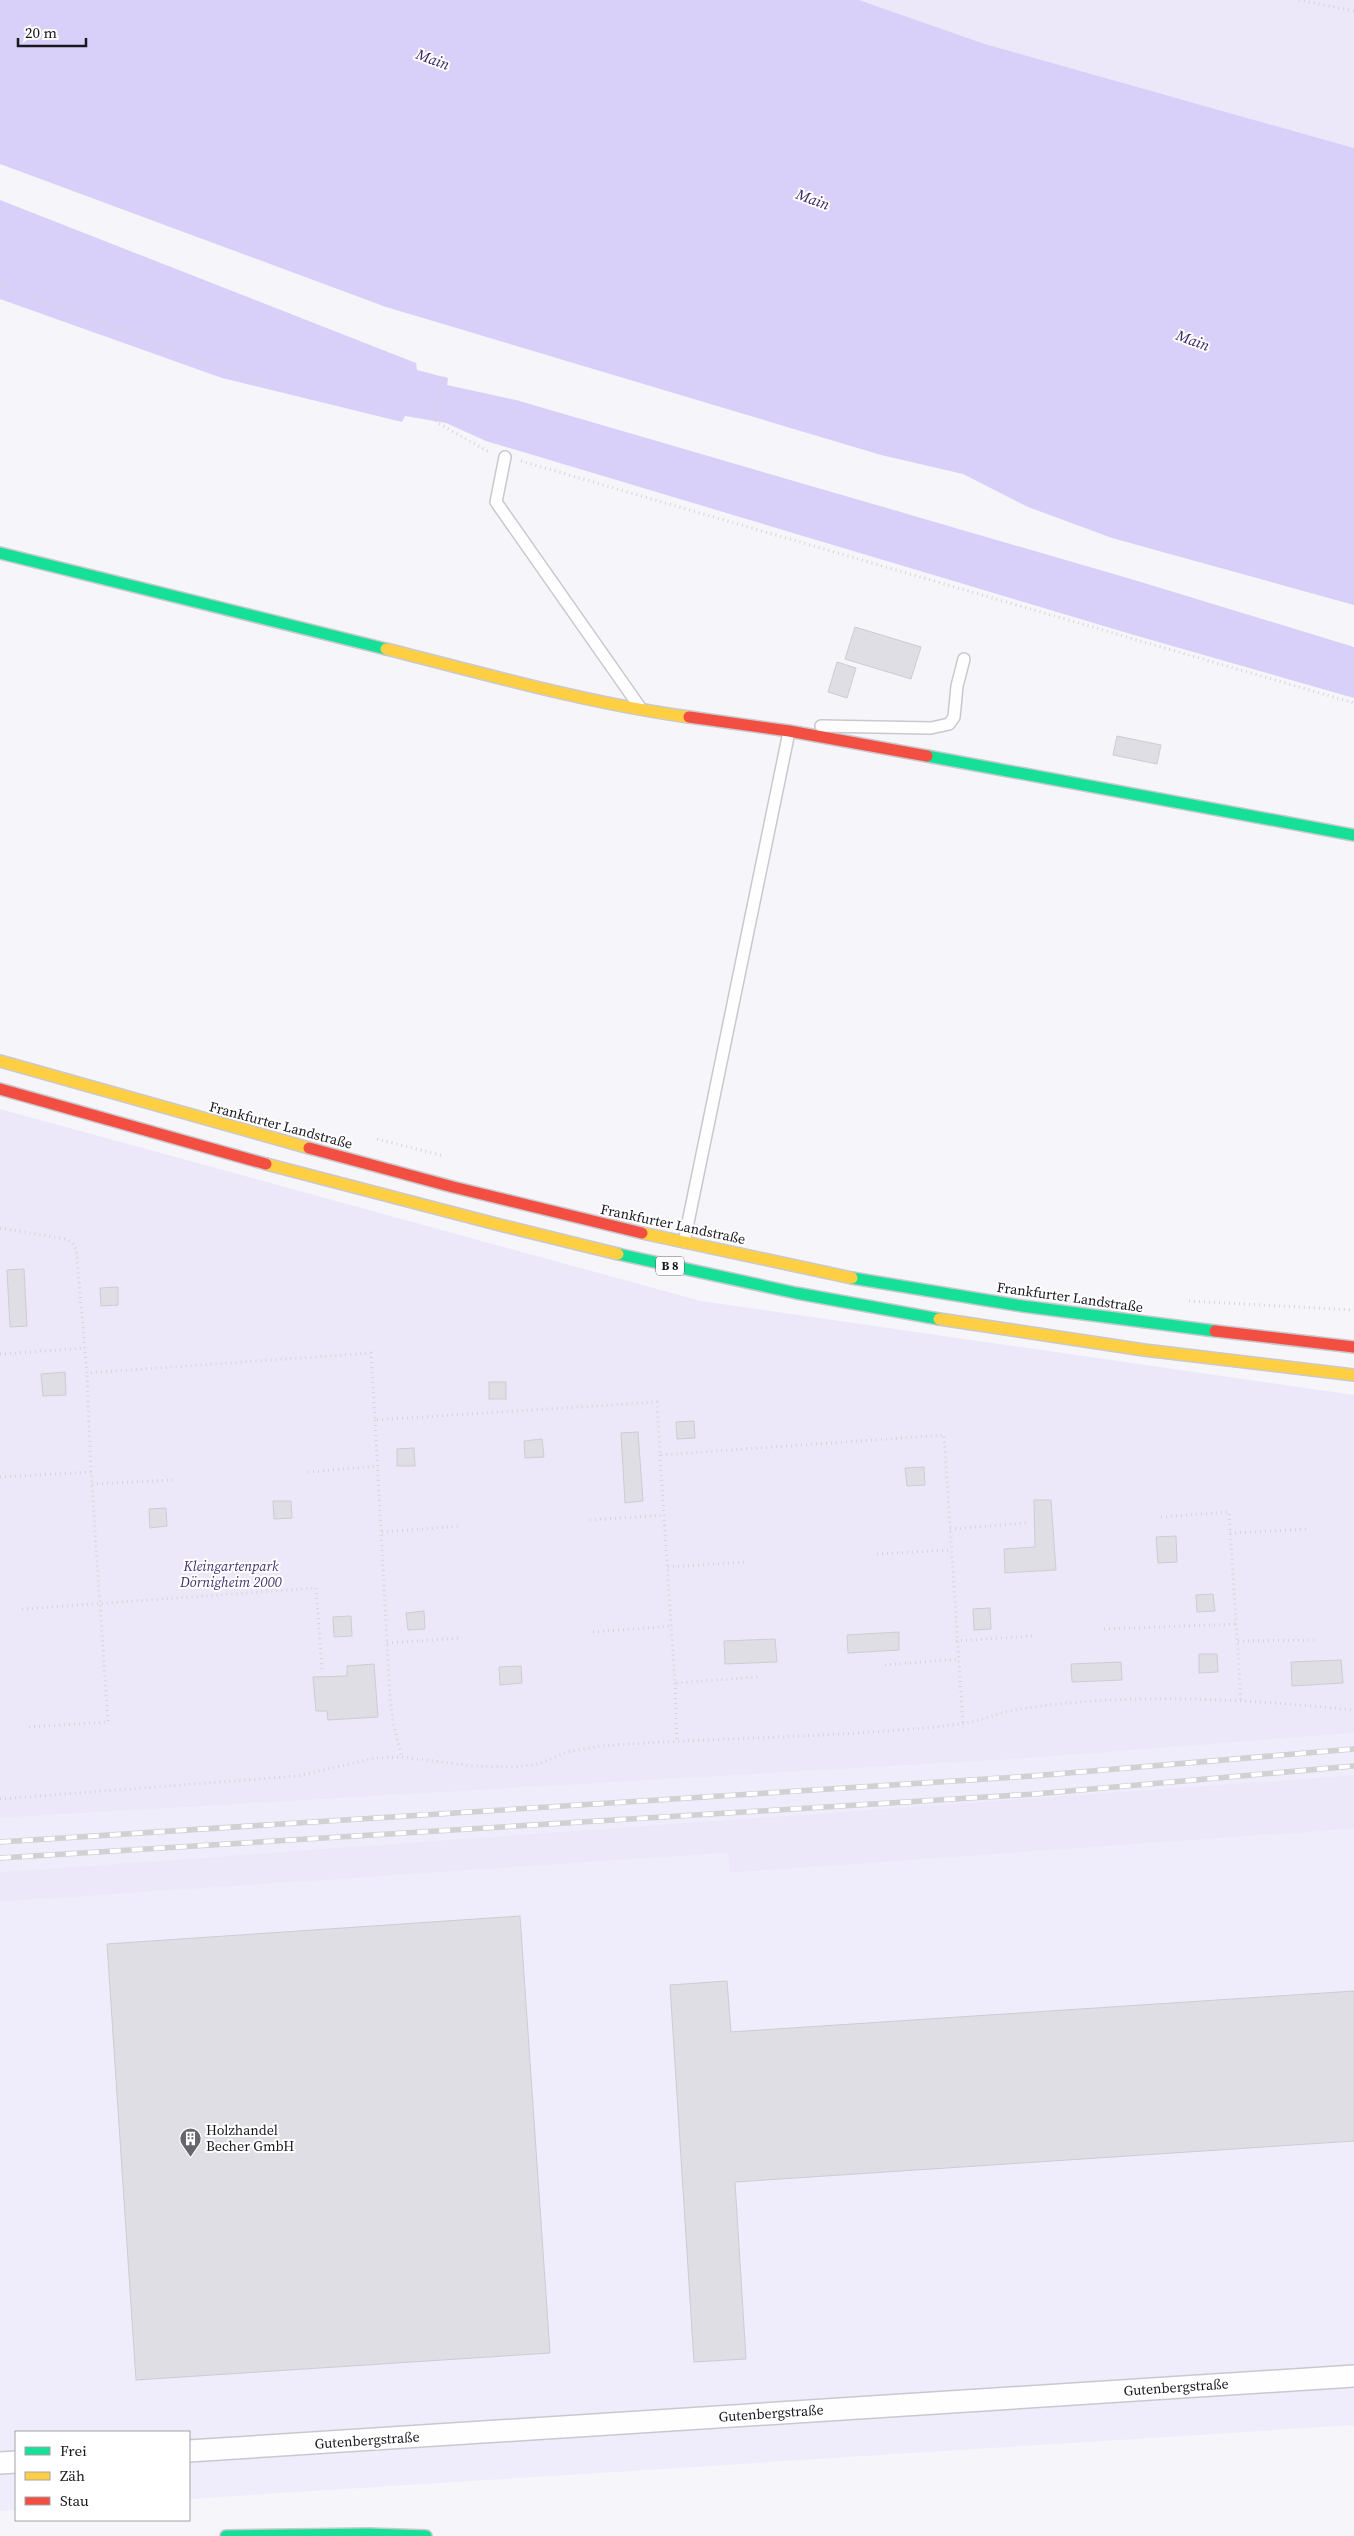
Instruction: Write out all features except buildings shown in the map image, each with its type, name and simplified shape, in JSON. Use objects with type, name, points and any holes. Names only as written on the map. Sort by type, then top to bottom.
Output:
[{"type":"main road","points":[[0,553],[558,692],[642,710],[789,731],[1354,836]]},
{"type":"main road","name":"Frankfurter Landstraße","points":[[0,1061],[470,1192],[795,1266],[922,1290],[1052,1310],[1354,1347]]},
{"type":"main road","name":"B 8","points":[[0,1089],[479,1221],[587,1248],[797,1294],[1027,1333],[1354,1375]]},
{"type":"main road","points":[[226,2536],[368,2534],[426,2536]]},
{"type":"street","name":"Gutenbergstraße","points":[[190,2451],[1354,2376]]},
{"type":"street","points":[[0,2463],[15,2462]]},
{"type":"lane","points":[[505,457],[496,502],[642,710]]},
{"type":"lane","points":[[684,1242],[789,731],[795,728],[824,725],[931,728],[950,724],[954,717],[957,686],[964,660]]},
{"type":"path","points":[[1299,0],[1354,11]]},
{"type":"path","points":[[0,286],[265,383]]},
{"type":"path","points":[[445,377],[436,403],[436,422],[484,451],[1354,703]]},
{"type":"path","points":[[367,1137],[395,1142],[450,1158]]},
{"type":"path","points":[[0,1228],[64,1239],[72,1242],[76,1249],[87,1373],[91,1472],[108,1722],[29,1727]]},
{"type":"path","points":[[1185,1300],[1354,1310]]},
{"type":"path","points":[[0,1354],[85,1348]]},
{"type":"path","points":[[87,1373],[371,1353],[393,1724],[402,1757]]},
{"type":"path","points":[[375,1420],[657,1402],[672,1626],[677,1740]]},
{"type":"path","points":[[660,1455],[944,1435],[956,1641],[963,1724]]},
{"type":"path","points":[[308,1472],[378,1466]]},
{"type":"path","points":[[0,1477],[91,1472]]},
{"type":"path","points":[[92,1484],[173,1480]]},
{"type":"path","points":[[1161,1517],[1229,1512],[1241,1702]]},
{"type":"path","points":[[590,1520],[664,1515]]},
{"type":"path","points":[[950,1530],[1026,1523]]},
{"type":"path","points":[[382,1532],[460,1526]]},
{"type":"path","points":[[1230,1532],[1310,1529]]},
{"type":"path","points":[[876,1554],[951,1550]]},
{"type":"path","points":[[668,1566],[745,1562]]},
{"type":"path","points":[[22,1608],[316,1588],[322,1670]]},
{"type":"path","points":[[1104,1629],[1237,1624]]},
{"type":"path","points":[[593,1632],[672,1626]]},
{"type":"path","points":[[956,1641],[1032,1636]]},
{"type":"path","points":[[387,1643],[462,1638]]},
{"type":"path","points":[[1238,1642],[1315,1640]]},
{"type":"path","points":[[885,1665],[958,1659]]},
{"type":"path","points":[[675,1683],[758,1677]]},
{"type":"path","points":[[0,1799],[297,1776],[376,1758],[402,1757],[473,1766],[514,1767],[539,1764],[567,1752],[601,1746],[963,1724],[1020,1709],[1142,1698],[1241,1702],[1354,1710]]},
{"type":"shaded area","points":[[1354,1733],[1354,1775],[0,1872],[0,1818],[1034,1758]]},
{"type":"shaded area","points":[[1354,1829],[1354,2425],[190,2499],[190,2431],[15,2431],[15,2510],[0,2511],[0,1902],[728,1853],[731,1873]]},
{"type":"green space","points":[[859,0],[1354,0],[1354,148],[985,44]]},
{"type":"green space","name":"Kleingartenpark Dörnigheim 2000","points":[[0,1109],[701,1301],[1354,1395],[1354,1733],[1034,1758],[0,1818]]},
{"type":"green space","points":[[1354,1775],[1354,1829],[730,1873],[728,1853],[0,1902],[0,1872]]},
{"type":"water","name":"Main","points":[[0,0],[859,0],[985,44],[1354,148],[1354,605],[1112,538],[1028,507],[963,474],[881,455],[386,307],[0,164]]},
{"type":"water","points":[[0,200],[416,363],[417,370],[448,378],[447,385],[516,400],[1141,582],[1354,647],[1354,698],[1134,635],[486,441],[446,423],[405,416],[402,422],[222,378],[0,299]]},
{"type":"railway","points":[[0,1842],[1032,1776],[1354,1749]]},
{"type":"railway","points":[[0,1858],[1035,1794],[1354,1766]]},
{"type":"traffic: fast","points":[[0,553],[386,649]]},
{"type":"traffic: fast","points":[[927,756],[1354,835]]},
{"type":"traffic: fast","points":[[618,1254],[796,1293],[939,1319]]},
{"type":"traffic: fast","points":[[852,1278],[1022,1306],[1215,1331]]},
{"type":"traffic: fast","points":[[226,2536],[368,2534],[426,2536]]},
{"type":"traffic: slow","points":[[386,649],[574,696],[689,717]]},
{"type":"traffic: slow","points":[[0,1061],[309,1148]]},
{"type":"traffic: slow","points":[[266,1164],[618,1254]]},
{"type":"traffic: slow","points":[[642,1233],[852,1278]]},
{"type":"traffic: slow","points":[[939,1319],[1144,1350],[1354,1375]]},
{"type":"traffic: jam","points":[[689,717],[789,731],[927,756]]},
{"type":"traffic: jam","points":[[0,1089],[266,1164]]},
{"type":"traffic: jam","points":[[309,1148],[453,1187],[642,1233]]},
{"type":"traffic: jam","points":[[1215,1331],[1354,1347]]},
{"type":"place","name":"Holzhandel Becher GmbH","points":[[190,2157]]}]
